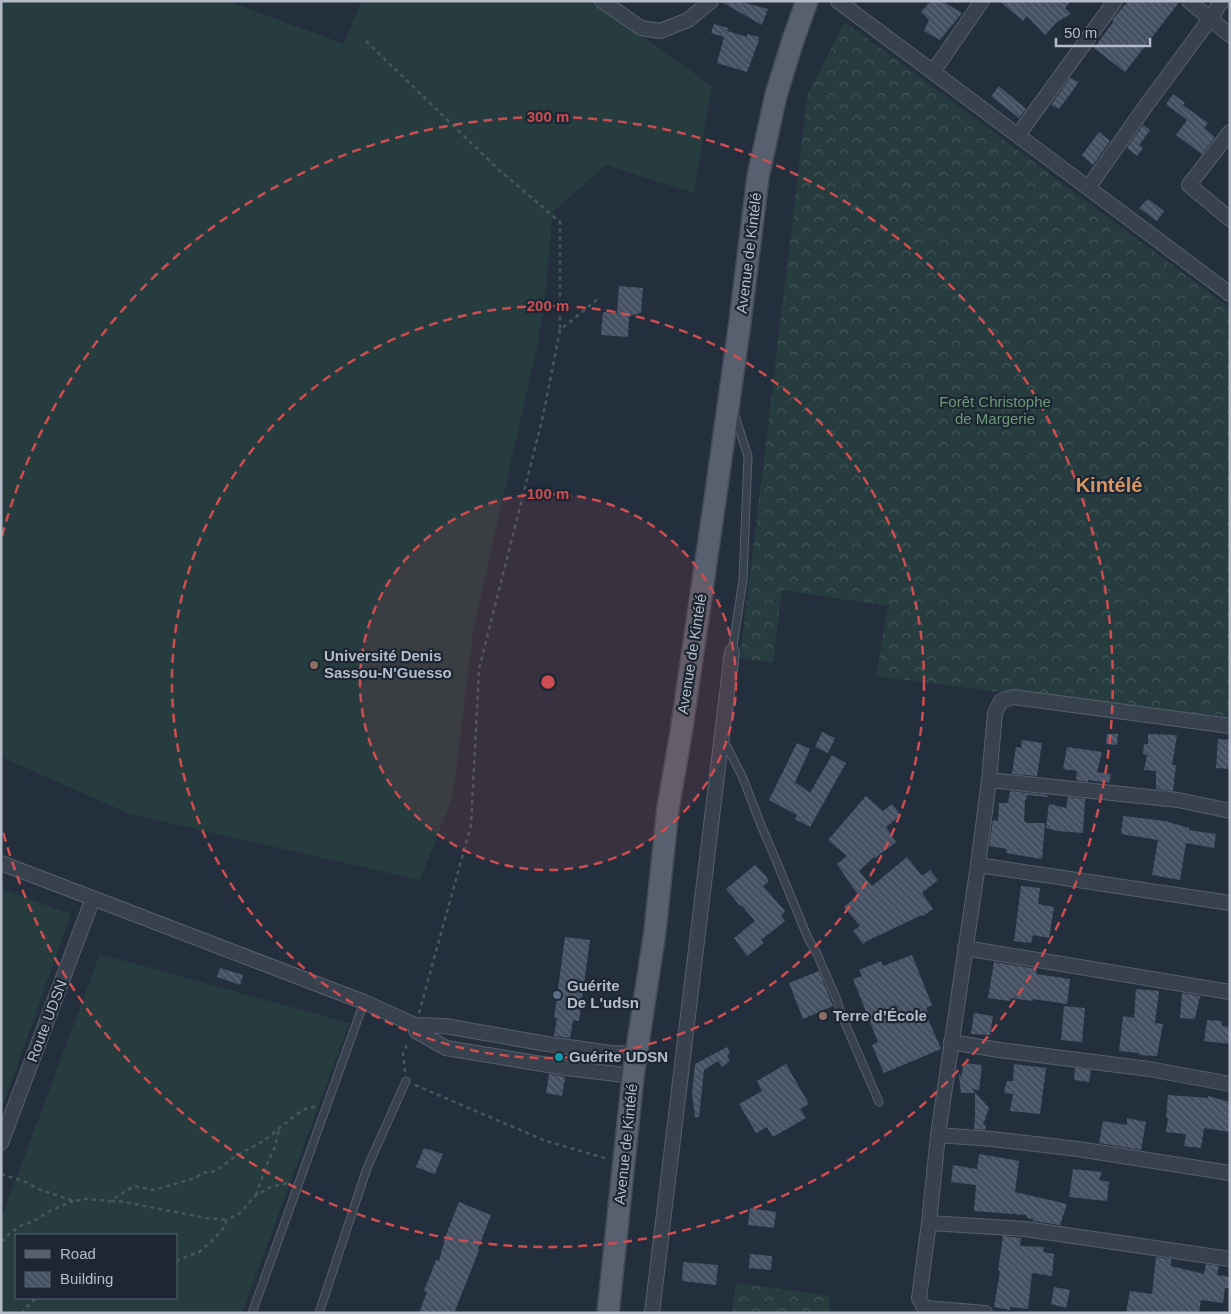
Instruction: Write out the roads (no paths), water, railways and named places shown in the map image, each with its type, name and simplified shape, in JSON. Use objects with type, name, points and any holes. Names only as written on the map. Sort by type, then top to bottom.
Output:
[{"type":"main road","name":"Avenue de Kintélé","points":[[608,1313],[624,1163],[626,1081],[630,1048],[655,931],[668,808],[730,399],[758,177],[776,95],[807,1]]},
{"type":"street","points":[[602,1],[641,28],[660,31],[688,20],[711,1]]},
{"type":"street","points":[[838,1],[1088,188],[1228,289]]},
{"type":"street","points":[[933,72],[982,1]]},
{"type":"street","points":[[1018,135],[1114,1]]},
{"type":"street","points":[[1189,1],[1230,35]]},
{"type":"street","points":[[1088,188],[1222,1]]},
{"type":"street","points":[[1230,132],[1189,185],[1230,219]]},
{"type":"street","points":[[652,1313],[732,652]]},
{"type":"street","points":[[985,1313],[926,1308],[919,1298],[938,1135],[978,865],[995,713],[1001,701],[1013,697],[1230,726]]},
{"type":"street","points":[[989,780],[1178,800],[1230,811]]},
{"type":"street","points":[[1,863],[364,1002],[416,1025],[445,1026],[547,1044],[630,1048]]},
{"type":"street","points":[[978,865],[1230,904]]},
{"type":"street","name":"Route UDSN","points":[[1,1143],[93,898]]},
{"type":"street","points":[[965,948],[1230,992]]},
{"type":"street","points":[[416,1025],[416,1031],[446,1048],[566,1068],[626,1081]]},
{"type":"street","points":[[951,1042],[999,1050],[1148,1068],[1230,1084]]},
{"type":"street","points":[[938,1135],[1078,1149],[1230,1173]]},
{"type":"street","points":[[929,1224],[1025,1229],[1230,1259]]},
{"type":"lane","points":[[730,399],[748,456],[743,580],[732,652]]},
{"type":"lane","points":[[722,737],[742,776],[878,1102]]},
{"type":"lane","points":[[252,1313],[364,1002]]},
{"type":"lane","points":[[319,1313],[367,1168],[406,1081]]},
{"type":"place","name":"Université Denis Sassou-N'Guesso","points":[[314,665]]},
{"type":"place","name":"Guérite De L'udsn","points":[[557,995]]},
{"type":"place","name":"Terre d’École","points":[[823,1016]]},
{"type":"place","name":"Guérite UDSN","points":[[559,1057]]},
{"type":"district","name":"Kintélé","points":[[1109,485]]},
{"type":"park label","name":"Forêt Christophe de Margerie","points":[[995,410]]}]
